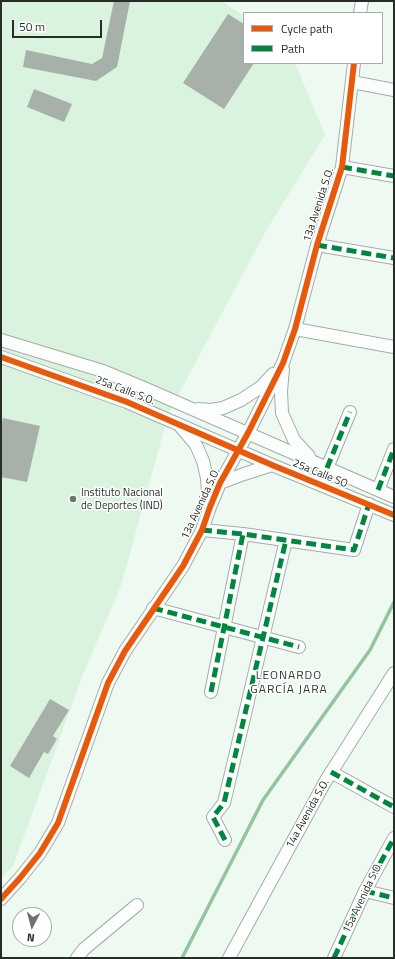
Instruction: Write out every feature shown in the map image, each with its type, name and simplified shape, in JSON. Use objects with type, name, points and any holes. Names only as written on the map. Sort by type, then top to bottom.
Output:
[{"type":"street","points":[[360,12],[362,1]]},
{"type":"street","name":"13a Avenida S.O.","points":[[1,899],[40,853],[58,823],[108,683],[125,651],[183,566],[202,530],[220,483],[248,433],[283,363],[295,329],[317,245],[342,167],[354,64]]},
{"type":"street","points":[[352,82],[394,90]]},
{"type":"street","points":[[342,167],[394,176]]},
{"type":"street","points":[[317,245],[394,258]]},
{"type":"street","points":[[295,329],[394,347]]},
{"type":"street","points":[[1,358],[4,341]]},
{"type":"street","name":"25a Calle S.O.","points":[[4,341],[103,371],[248,433]]},
{"type":"street","name":"25a Calle S.O.","points":[[1,358],[127,402],[238,451]]},
{"type":"street","points":[[188,407],[211,410],[222,408],[241,400],[261,387],[283,363]]},
{"type":"street","points":[[283,363],[281,398],[284,418],[294,440],[314,461]]},
{"type":"street","points":[[327,468],[350,412]]},
{"type":"street","points":[[178,424],[196,445],[203,461],[207,478],[210,507]]},
{"type":"street","name":"25a Calle SO","points":[[248,433],[394,497]]},
{"type":"street","points":[[378,490],[394,449]]},
{"type":"street","name":"25a Calle SO","points":[[238,451],[394,515]]},
{"type":"street","points":[[220,483],[272,465]]},
{"type":"street","points":[[202,530],[243,534],[354,550],[369,504]]},
{"type":"street","points":[[211,692],[243,534]]},
{"type":"street","points":[[225,840],[213,817],[224,803],[286,540]]},
{"type":"street","points":[[153,608],[299,647]]},
{"type":"street","name":"14a Avenida S.O.","points":[[229,958],[331,772],[394,673]]},
{"type":"street","points":[[331,772],[394,808]]},
{"type":"street","name":"15a Avenida S.O.","points":[[334,958],[365,891],[394,838]]},
{"type":"street","points":[[365,891],[394,898]]},
{"type":"street","points":[[78,958],[84,949],[137,905]]},
{"type":"green space","name":"Instituto Nacional de Deportes (IND)","points":[[1,1],[222,1],[243,15],[243,64],[295,64],[325,135],[266,231],[169,412],[121,586],[84,672],[13,866],[1,878]]},
{"type":"building","points":[[114,1],[130,1],[117,67],[96,81],[23,67],[26,50],[92,64],[102,58]]},
{"type":"building","points":[[228,14],[243,23],[243,64],[253,64],[224,109],[183,83]]},
{"type":"building","points":[[34,89],[72,104],[64,122],[27,107]]},
{"type":"building","points":[[3,418],[40,426],[27,482],[1,477],[1,426]]},
{"type":"building","points":[[50,699],[69,710],[53,736],[57,739],[48,754],[44,752],[29,778],[10,766]]},
{"type":"waterway","points":[[182,958],[263,800],[370,650],[394,602]]},
{"type":"marked path","points":[[342,167],[394,176]]},
{"type":"marked path","points":[[317,245],[394,258]]},
{"type":"marked path","points":[[327,468],[350,412]]},
{"type":"marked path","points":[[378,490],[394,449]]},
{"type":"marked path","points":[[202,530],[243,534],[354,550],[369,504]]},
{"type":"marked path","points":[[211,692],[243,534]]},
{"type":"marked path","points":[[225,840],[213,817],[224,803],[286,540]]},
{"type":"marked path","points":[[153,608],[299,647]]},
{"type":"marked path","points":[[331,772],[394,807]]},
{"type":"marked path","points":[[334,958],[365,891],[394,838]]},
{"type":"marked path","points":[[365,891],[394,898]]},
{"type":"cycle path","points":[[1,899],[40,853],[58,823],[108,683],[125,651],[183,566],[202,530],[220,483],[248,433],[283,363],[295,329],[317,245],[342,167],[354,64]]},
{"type":"cycle path","points":[[1,357],[127,402],[272,465],[394,515]]},
{"type":"place","name":"Instituto Nacional de Deportes (IND)","points":[[73,499]]},
{"type":"district","name":"LEONARDO GARCÍA JARA","points":[[289,683]]}]
